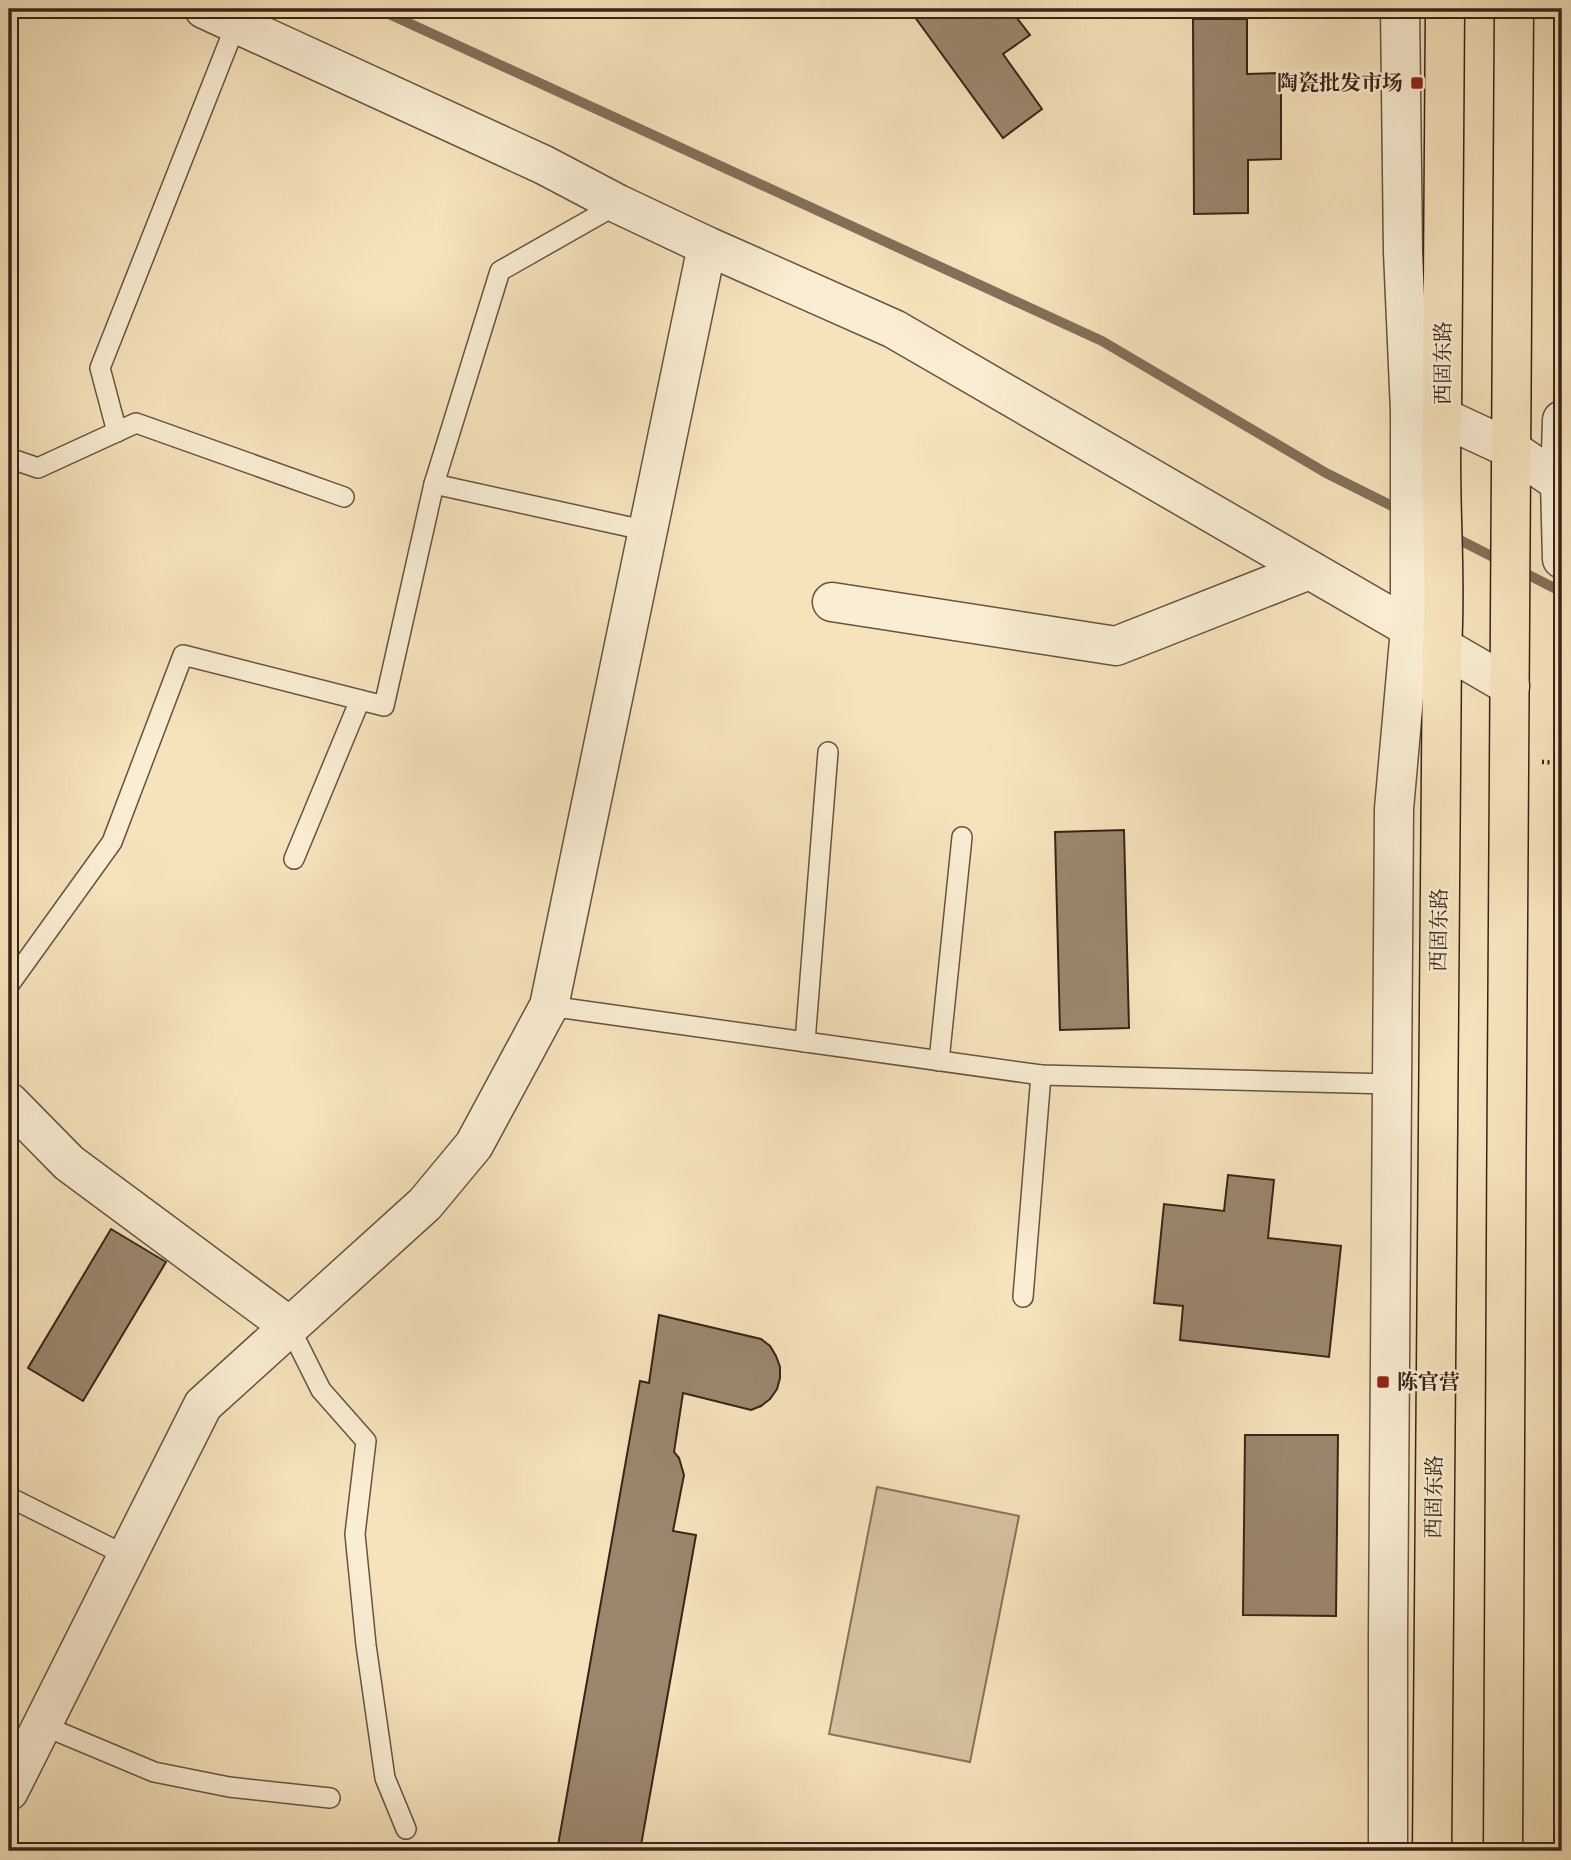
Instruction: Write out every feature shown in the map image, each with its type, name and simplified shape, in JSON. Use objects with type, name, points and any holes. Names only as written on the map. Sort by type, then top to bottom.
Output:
[{"type":"main road","name":"西固东路","points":[[1432,1851],[1433,1553],[1420,624],[1444,610],[1425,449],[1443,417],[1445,9]]},
{"type":"main road","points":[[1503,1851],[1509,448],[1514,9]]},
{"type":"street","points":[[1388,1851],[1394,809],[1420,624],[1425,449],[1403,252],[1400,9]]},
{"type":"street","points":[[220,16],[544,165],[707,246],[894,329],[1309,570],[1420,624],[1510,687]]},
{"type":"street","points":[[9,1791],[203,1405],[425,1204],[474,1145],[549,1006],[707,246]]},
{"type":"street","points":[[1443,417],[1509,448],[1561,492]]},
{"type":"street","points":[[1562,420],[1562,559]]},
{"type":"street","points":[[832,602],[1116,646],[1309,570]]},
{"type":"street","points":[[9,1101],[69,1163],[289,1326]]},
{"type":"lane","points":[[117,432],[100,368],[220,16]]},
{"type":"lane","points":[[9,985],[112,842],[183,655],[384,706],[434,484],[500,271],[618,204]]},
{"type":"lane","points":[[9,458],[38,468],[136,423],[344,497]]},
{"type":"lane","points":[[434,484],[648,531]]},
{"type":"lane","points":[[294,859],[360,700]]},
{"type":"lane","points":[[805,1042],[828,752]]},
{"type":"lane","points":[[939,1061],[962,837]]},
{"type":"lane","points":[[549,1006],[1041,1075],[1391,1084]]},
{"type":"lane","points":[[1023,1297],[1041,1075]]},
{"type":"lane","points":[[289,1326],[321,1390],[366,1441],[355,1534],[366,1645],[385,1778],[406,1829]]},
{"type":"lane","points":[[9,1497],[127,1556]]},
{"type":"lane","points":[[42,1725],[154,1772],[229,1787],[330,1798]]},
{"type":"shaded area","points":[[877,1487],[1019,1516],[970,1762],[829,1734]]},
{"type":"building","points":[[909,9],[1010,9],[1030,35],[1003,54],[1042,109],[1003,138]]},
{"type":"building","points":[[1193,19],[1247,19],[1247,74],[1281,73],[1281,159],[1248,160],[1248,213],[1194,214]]},
{"type":"building","points":[[1124,830],[1129,1028],[1060,1030],[1055,832]]},
{"type":"building","points":[[1228,1175],[1274,1180],[1268,1238],[1341,1246],[1329,1357],[1180,1340],[1183,1306],[1154,1303],[1164,1204],[1224,1211]]},
{"type":"building","points":[[111,1229],[166,1262],[83,1401],[28,1368]]},
{"type":"building","points":[[659,1315],[761,1339],[770,1346],[776,1356],[780,1378],[770,1399],[751,1410],[683,1393],[674,1452],[679,1458],[684,1475],[673,1531],[696,1535],[640,1851],[557,1851],[640,1381],[649,1383]]},
{"type":"building","points":[[1245,1435],[1338,1435],[1336,1616],[1243,1615]]},
{"type":"waterway","points":[[378,9],[1102,341],[1326,473],[1402,511]]},
{"type":"waterway","points":[[1450,535],[1499,560]]},
{"type":"waterway","points":[[1519,570],[1562,592]]},
{"type":"place","name":"陶瓷批发市场","points":[[1417,83]]},
{"type":"place","name":"陈官营","points":[[1383,1382]]}]
